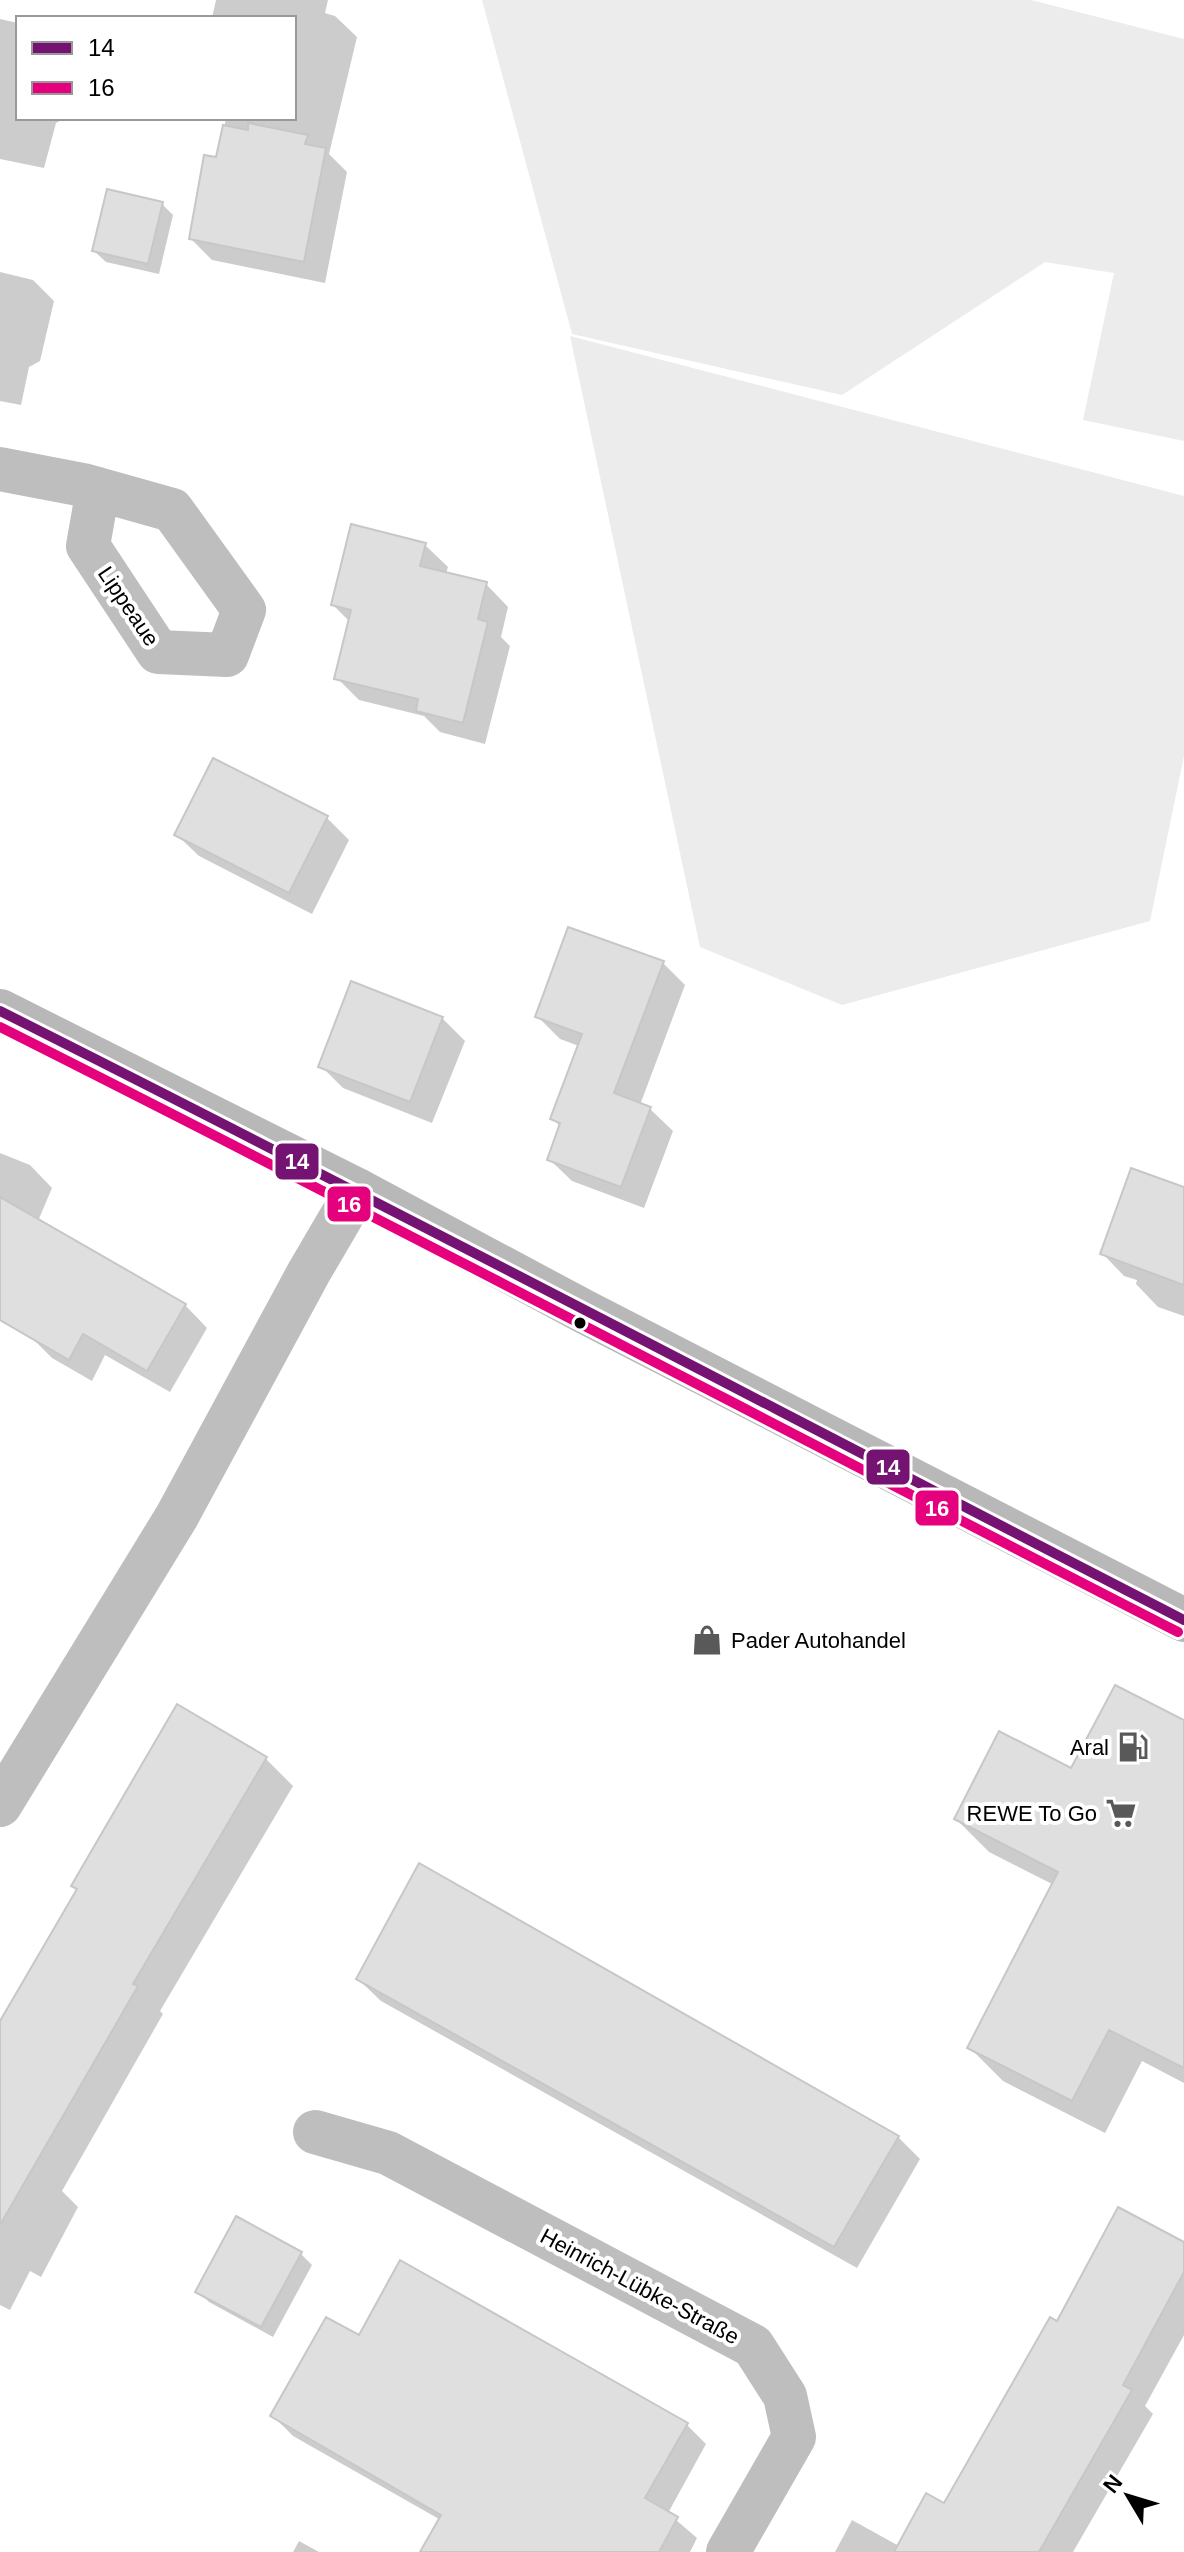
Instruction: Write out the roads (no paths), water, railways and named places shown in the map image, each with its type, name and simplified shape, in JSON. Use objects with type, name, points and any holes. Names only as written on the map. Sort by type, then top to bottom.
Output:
[{"type":"main road","points":[[0,1011],[357,1190],[585,1312],[1184,1620]]},
{"type":"street","points":[[0,469],[98,489]]},
{"type":"street","points":[[0,1805],[177,1516],[357,1190]]},
{"type":"street","name":"Heinrich-Lübke-Straße","points":[[315,2132],[388,2153],[753,2346],[785,2396],[794,2437],[728,2552]]},
{"type":"place","name":"Pader Autohandel","points":[[707,1640]]},
{"type":"place","name":"Aral","points":[[1133,1747]]},
{"type":"place","name":"REWE To Go","points":[[1121,1813]]}]
